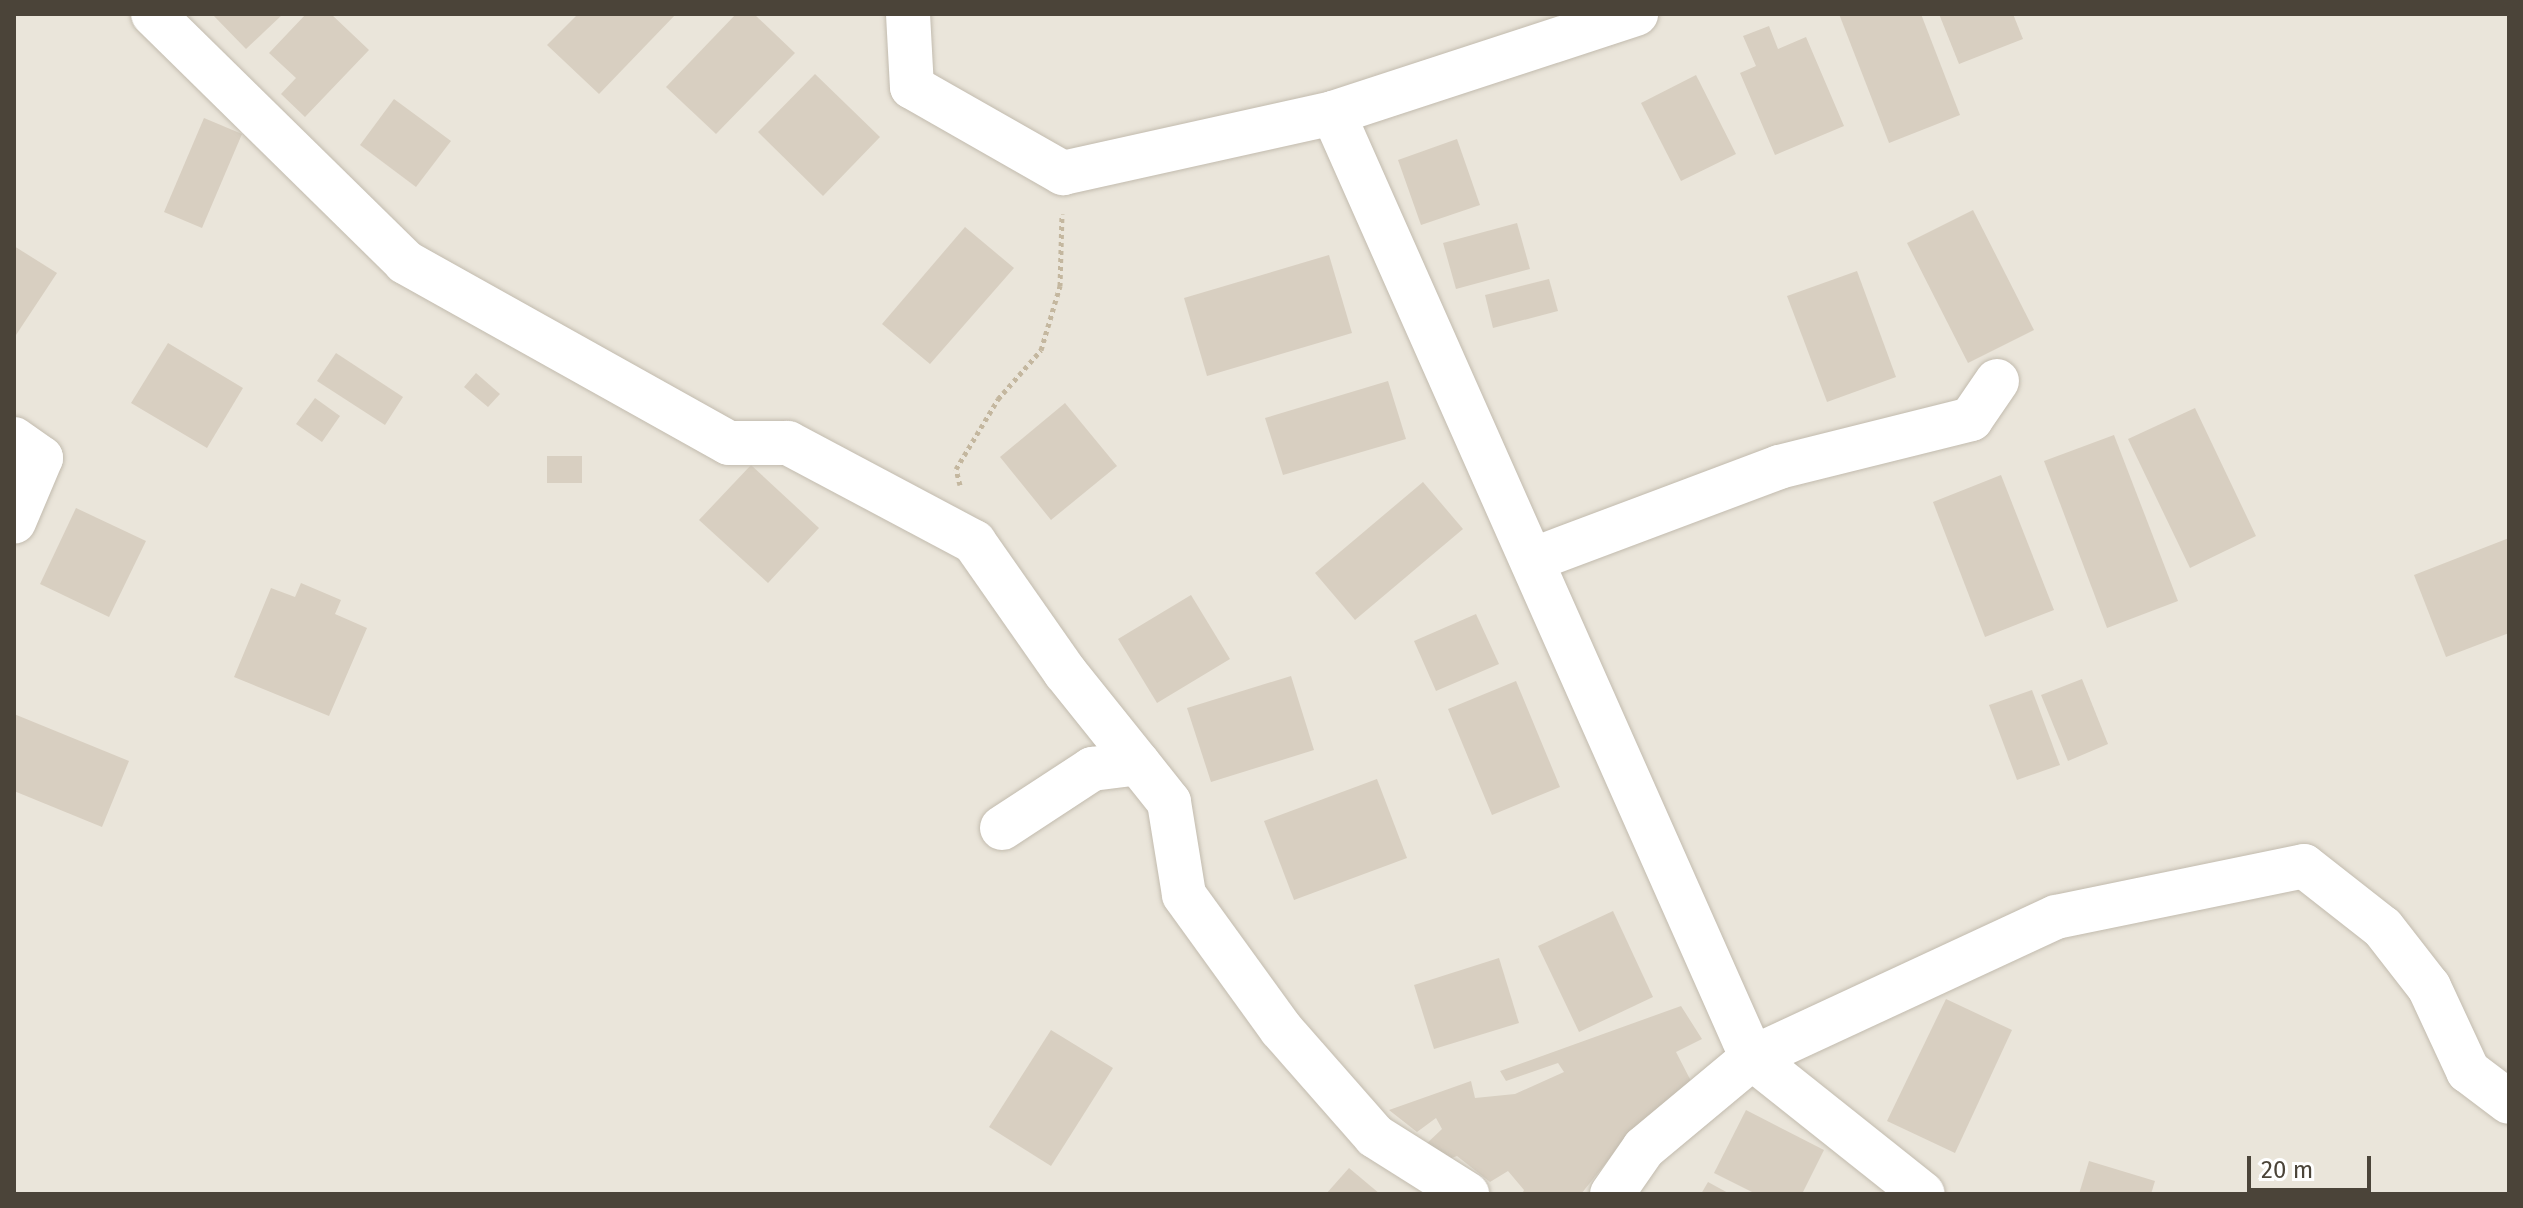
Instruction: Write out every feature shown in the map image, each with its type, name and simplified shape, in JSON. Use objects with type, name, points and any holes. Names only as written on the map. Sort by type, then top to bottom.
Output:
[{"type":"street","points":[[153,14],[405,262],[729,443],[788,443],[974,542],[1065,672],[1169,802],[1184,895],[1281,1029],[1375,1136],[1467,1194]]},
{"type":"street","points":[[908,14],[912,87],[1063,173],[1333,113],[1636,14]]},
{"type":"street","points":[[1333,113],[1752,1058],[1923,1194]]},
{"type":"street","points":[[1532,560],[1779,467],[1971,419],[1997,381]]},
{"type":"street","points":[[14,439],[41,458],[14,522]]},
{"type":"street","points":[[1002,828],[1092,769],[1138,763]]},
{"type":"street","points":[[1612,1194],[1644,1148],[1752,1058],[2056,917],[2304,866],[2383,928],[2429,987],[2468,1071],[2509,1102]]},
{"type":"path","points":[[974,542],[956,469],[998,399],[1041,350],[1060,286],[1063,173]]},
{"type":"shaded area","points":[[14,14],[2509,14],[2509,1194],[14,1194]]},
{"type":"building","points":[[212,14],[283,14],[246,49]]},
{"type":"building","points":[[306,14],[331,14],[369,50],[305,117],[281,94],[296,78],[269,53]]},
{"type":"building","points":[[578,14],[676,14],[599,94],[547,45]]},
{"type":"building","points":[[736,14],[754,14],[795,53],[716,134],[666,87]]},
{"type":"building","points":[[1839,14],[1921,14],[1960,115],[1889,143]]},
{"type":"building","points":[[1939,14],[2013,14],[2023,39],[1959,64]]},
{"type":"building","points":[[1769,26],[1778,49],[1806,37],[1844,126],[1775,155],[1740,73],[1756,66],[1743,36]]},
{"type":"building","points":[[815,74],[880,137],[823,196],[758,132]]},
{"type":"building","points":[[1696,75],[1736,154],[1681,181],[1641,103]]},
{"type":"building","points":[[394,99],[451,141],[416,187],[360,145]]},
{"type":"building","points":[[204,118],[242,134],[202,228],[164,212]]},
{"type":"building","points":[[1457,139],[1480,205],[1421,225],[1398,160]]},
{"type":"building","points":[[1973,210],[2034,330],[1968,363],[1907,243]]},
{"type":"building","points":[[1517,223],[1530,269],[1456,289],[1443,243]]},
{"type":"building","points":[[965,227],[1014,268],[930,364],[882,324]]},
{"type":"building","points":[[14,246],[57,273],[14,338]]},
{"type":"building","points":[[1329,255],[1352,333],[1207,376],[1184,298]]},
{"type":"building","points":[[1857,271],[1896,377],[1827,402],[1787,296]]},
{"type":"building","points":[[1549,279],[1558,311],[1493,328],[1485,295]]},
{"type":"building","points":[[168,343],[243,388],[207,448],[131,403]]},
{"type":"building","points":[[336,353],[403,397],[385,425],[317,381]]},
{"type":"building","points":[[476,373],[500,394],[488,407],[464,387]]},
{"type":"building","points":[[1388,381],[1406,439],[1283,475],[1265,418]]},
{"type":"building","points":[[315,398],[340,416],[322,442],[296,424]]},
{"type":"building","points":[[1065,403],[1117,466],[1051,520],[1000,457]]},
{"type":"building","points":[[2195,408],[2256,536],[2190,568],[2128,439]]},
{"type":"building","points":[[2114,435],[2178,601],[2107,628],[2044,461]]},
{"type":"building","points":[[547,456],[582,456],[582,483],[547,483]]},
{"type":"building","points":[[751,465],[819,528],[768,583],[699,520]]},
{"type":"building","points":[[2001,475],[2054,610],[1985,637],[1933,502]]},
{"type":"building","points":[[1423,482],[1463,529],[1355,620],[1315,573]]},
{"type":"building","points":[[76,508],[146,541],[109,617],[40,584]]},
{"type":"building","points":[[2509,538],[2509,633],[2446,657],[2414,575]]},
{"type":"building","points":[[301,583],[341,600],[335,614],[367,628],[329,716],[234,677],[271,588],[295,597]]},
{"type":"building","points":[[1191,595],[1230,659],[1157,703],[1118,639]]},
{"type":"building","points":[[1476,614],[1499,664],[1436,691],[1414,641]]},
{"type":"building","points":[[1291,676],[1314,750],[1211,782],[1187,708]]},
{"type":"building","points":[[2082,679],[2108,744],[2068,761],[2041,695]]},
{"type":"building","points":[[1516,681],[1560,787],[1492,815],[1448,709]]},
{"type":"building","points":[[2032,690],[2060,765],[2017,780],[1989,705]]},
{"type":"building","points":[[14,714],[129,761],[102,827],[14,791]]},
{"type":"building","points":[[1377,779],[1407,858],[1294,900],[1264,821]]},
{"type":"building","points":[[1613,911],[1653,997],[1579,1032],[1538,946]]},
{"type":"building","points":[[1499,958],[1519,1023],[1434,1049],[1414,985]]},
{"type":"building","points":[[1946,999],[2012,1030],[1955,1153],[1887,1121]]},
{"type":"building","points":[[1681,1006],[1702,1039],[1676,1052],[1692,1083],[1630,1133],[1581,1194],[1522,1194],[1524,1190],[1508,1171],[1490,1182],[1457,1156],[1439,1163],[1423,1147],[1442,1129],[1436,1118],[1417,1132],[1389,1110],[1471,1081],[1475,1098],[1515,1094],[1564,1072],[1558,1063],[1506,1081],[1500,1071]]},
{"type":"building","points":[[1051,1030],[1113,1068],[1051,1166],[989,1127]]},
{"type":"building","points":[[1746,1110],[1824,1150],[1802,1194],[1756,1194],[1714,1173]]},
{"type":"building","points":[[2089,1161],[2155,1181],[2151,1194],[2079,1194]]},
{"type":"building","points":[[1349,1168],[1380,1194],[1326,1194]]},
{"type":"building","points":[[1708,1182],[1730,1194],[1701,1194]]}]
